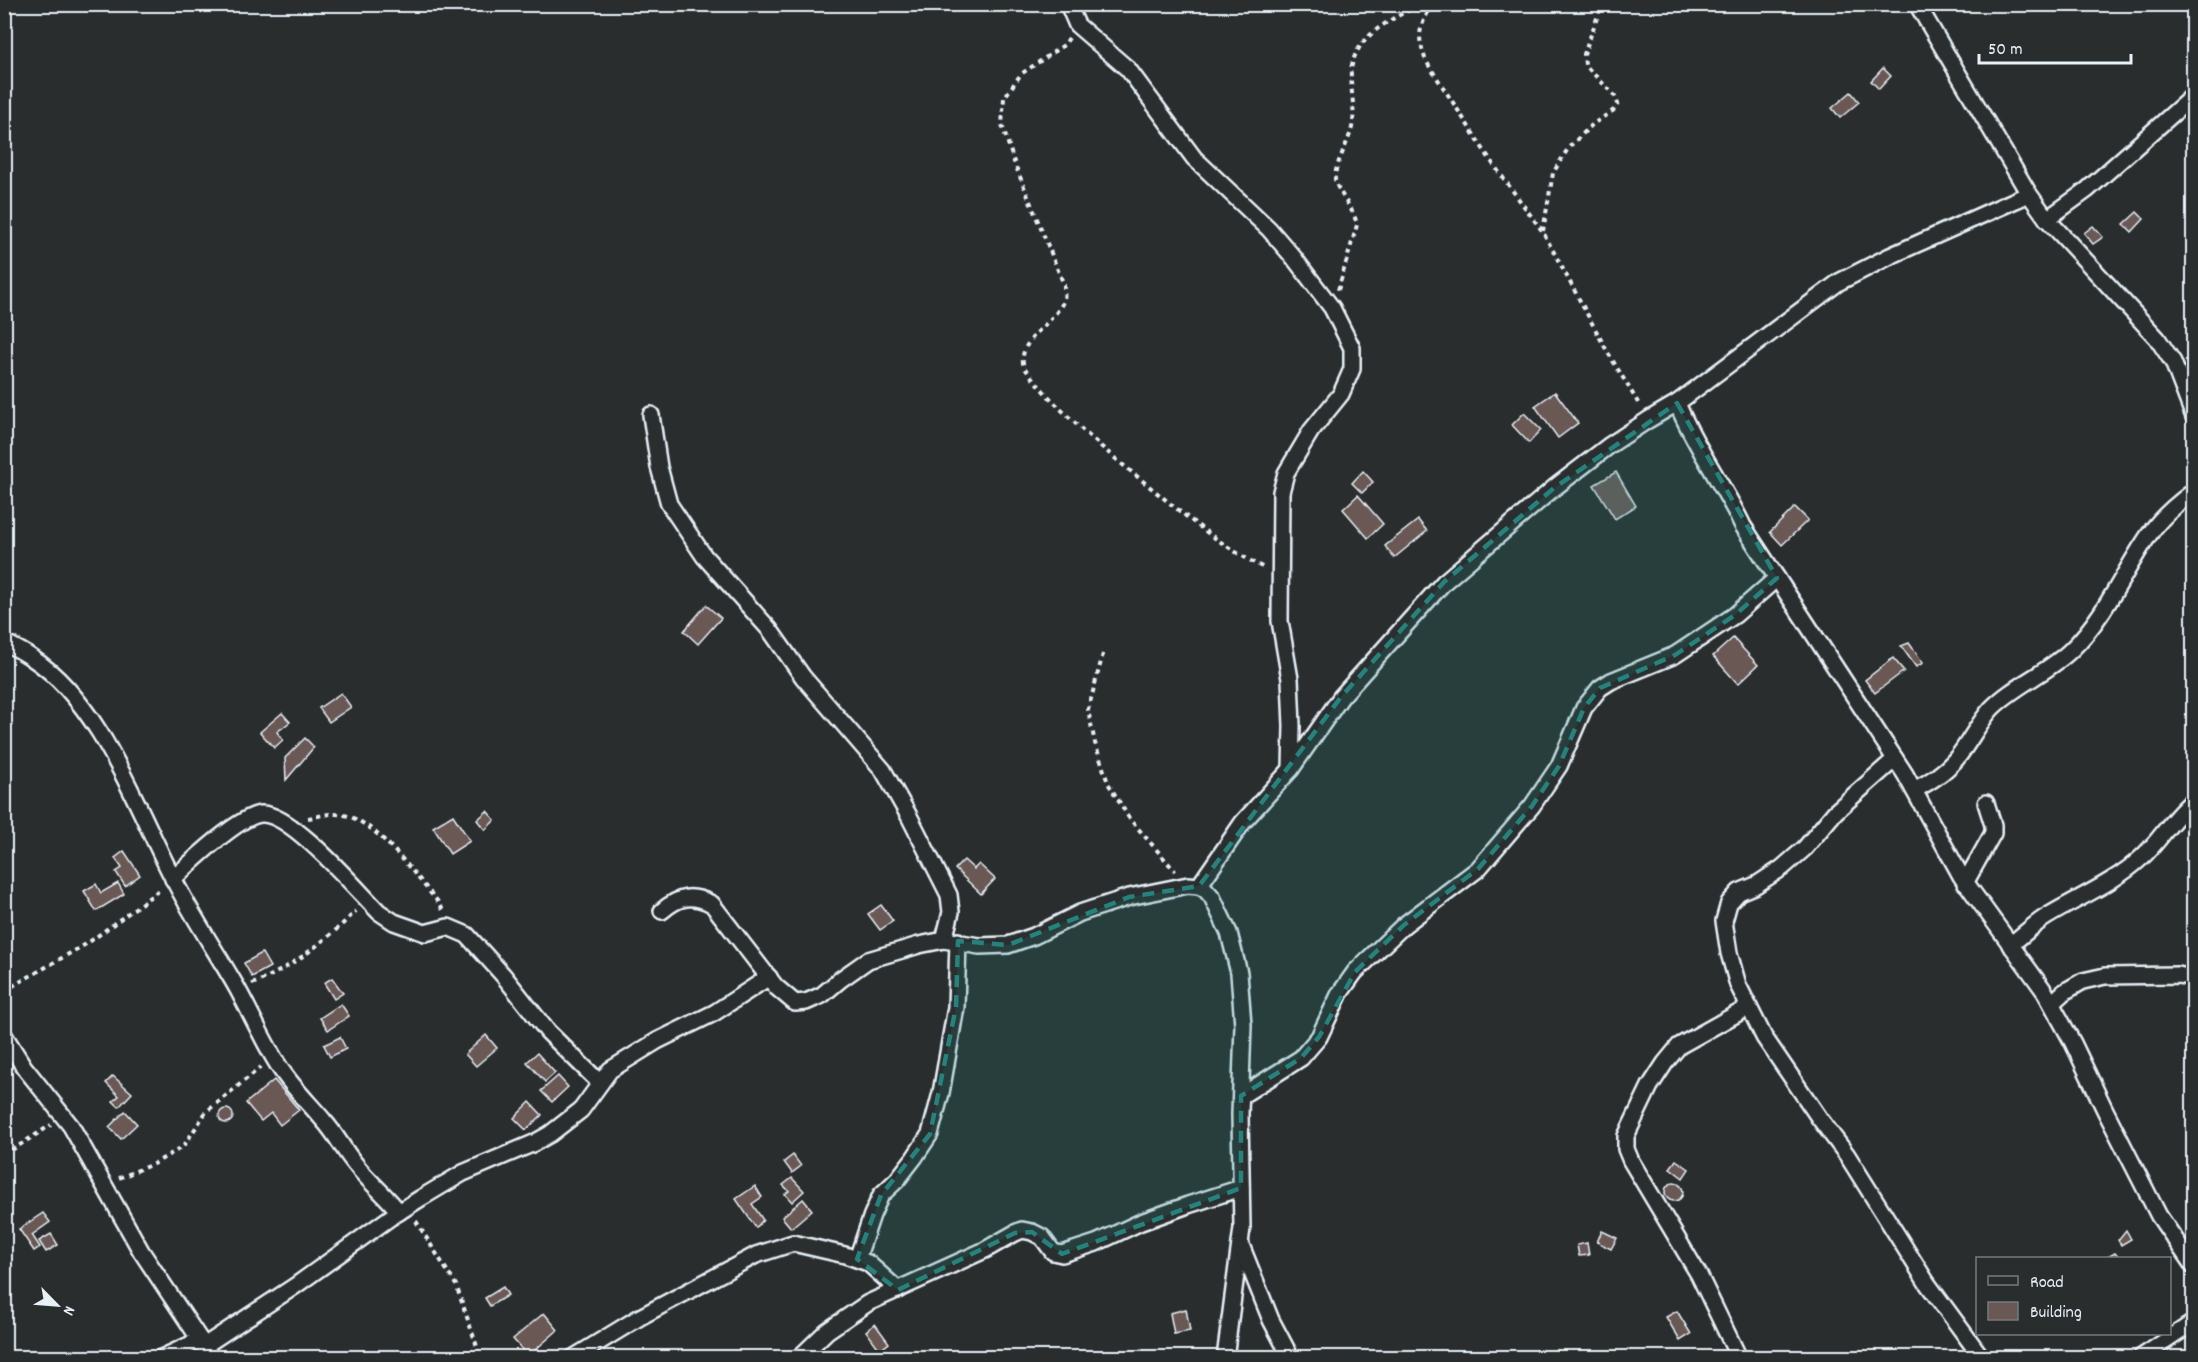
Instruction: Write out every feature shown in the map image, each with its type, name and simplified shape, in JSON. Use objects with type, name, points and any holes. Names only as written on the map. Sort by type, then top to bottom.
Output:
[{"type":"street","points":[[1068,4],[1077,25],[1128,69],[1194,158],[1269,229],[1294,258],[1332,308],[1352,348],[1352,369],[1341,394],[1311,431],[1286,473],[1281,492],[1280,621],[1290,679],[1291,770]]},
{"type":"street","points":[[1917,4],[2029,194],[2047,219],[2157,338],[2173,363],[2193,417]]},
{"type":"street","points":[[2047,219],[2087,190],[2193,95]]},
{"type":"street","points":[[1194,886],[1243,822],[1291,770],[1341,697],[1444,582],[1554,488],[1610,445],[1677,403],[1839,282],[1890,256],[2029,194]]},
{"type":"street","points":[[1677,403],[1688,429],[1743,526],[1895,759],[1965,883],[2052,1003],[2159,1216],[2193,1268]]},
{"type":"street","points":[[651,415],[659,467],[669,504],[704,556],[770,630],[803,677],[882,770],[909,816],[949,895],[956,1007],[941,1093],[930,1134],[897,1180],[881,1196],[857,1259]]},
{"type":"street","points":[[1914,790],[1932,779],[1958,756],[1981,721],[1998,702],[2050,668],[2072,649],[2103,609],[2151,530],[2174,506],[2193,491]]},
{"type":"street","points":[[1241,1096],[1301,1058],[1319,1037],[1340,993],[1355,972],[1404,925],[1478,869],[1532,806],[1559,766],[1584,708],[1600,688],[1611,681],[1675,655],[1735,615],[1777,578]]},
{"type":"street","points":[[4,642],[33,658],[53,675],[93,723],[115,758],[173,879],[238,990],[257,1030],[274,1058],[300,1096],[325,1122],[356,1166],[403,1209]]},
{"type":"street","points":[[1895,759],[1835,812],[1806,848],[1782,868],[1756,885],[1739,892],[1729,903],[1724,921],[1729,953],[1738,985],[1764,1037],[1847,1155],[1927,1283],[1982,1358]]},
{"type":"street","points":[[2010,945],[2043,918],[2111,880],[2140,859],[2178,813],[2193,800]]},
{"type":"street","points":[[1965,883],[1993,833],[1993,825],[1986,803]]},
{"type":"street","points":[[173,879],[220,837],[257,814],[265,814],[284,823],[297,830],[387,917],[410,929],[425,933],[448,927],[467,935],[503,975],[548,1032],[600,1083]]},
{"type":"street","points":[[662,911],[673,901],[687,897],[703,899],[712,904],[785,996],[795,1003],[806,1002],[822,995],[868,960],[951,940],[979,946],[1008,945],[1034,936],[1080,913],[1129,897],[1194,886],[1212,897],[1228,933],[1239,973],[1243,1025],[1240,1242],[1225,1358]]},
{"type":"street","points":[[2052,1003],[2064,992],[2084,981],[2105,976],[2178,975],[2193,978]]},
{"type":"street","points":[[161,1358],[206,1348],[403,1209],[463,1173],[550,1134],[581,1110],[610,1070],[657,1041],[714,1013],[769,976]]},
{"type":"street","points":[[1739,1358],[1699,1275],[1631,1161],[1626,1149],[1626,1136],[1650,1086],[1679,1046],[1749,1007]]},
{"type":"street","points":[[4,1035],[24,1067],[64,1117],[105,1184],[141,1251],[206,1348]]},
{"type":"street","points":[[799,1358],[835,1325],[868,1303],[985,1250],[1022,1230],[1042,1237],[1053,1252],[1062,1254],[1096,1243],[1188,1204],[1241,1188]]},
{"type":"street","points":[[1240,1242],[1271,1320],[1291,1358]]},
{"type":"street","points":[[573,1358],[640,1317],[756,1255],[793,1243],[868,1263],[898,1290]]},
{"type":"street","points":[[2140,1358],[2193,1322]]},
{"type":"path","points":[[1332,308],[1357,225],[1355,214],[1335,182],[1336,169],[1347,145],[1353,122],[1351,71],[1353,57],[1359,47],[1376,30],[1398,15],[1421,4]]},
{"type":"path","points":[[1432,4],[1420,31],[1419,41],[1426,60],[1486,154],[1543,232],[1607,351],[1648,420]]},
{"type":"path","points":[[1543,232],[1553,173],[1569,147],[1593,124],[1614,110],[1618,104],[1615,96],[1585,65],[1584,54],[1602,4]]},
{"type":"path","points":[[1077,25],[1064,45],[1021,74],[1004,98],[1002,125],[1014,162],[1064,285],[1065,298],[1052,320],[1035,332],[1022,360],[1024,367],[1076,424],[1198,528],[1237,554],[1281,576]]},
{"type":"path","points":[[1103,654],[1088,710],[1095,743],[1108,783],[1129,818],[1194,886]]},
{"type":"path","points":[[284,823],[337,813],[361,820],[376,832],[439,903],[447,917],[448,927]]},
{"type":"path","points":[[4,991],[88,943],[173,879]]},
{"type":"path","points":[[238,990],[278,972],[332,934],[358,909],[370,902]]},
{"type":"path","points":[[105,1184],[153,1164],[176,1151],[185,1144],[206,1112],[274,1058]]},
{"type":"path","points":[[4,1155],[64,1117]]},
{"type":"path","points":[[403,1209],[456,1285],[481,1358]]},
{"type":"highlighted area","points":[[1677,403],[1777,578],[1735,615],[1675,655],[1600,688],[1584,708],[1559,766],[1532,806],[1478,869],[1404,925],[1355,972],[1319,1037],[1301,1058],[1241,1096],[1241,1188],[1062,1254],[1032,1232],[1015,1233],[898,1290],[857,1259],[881,1195],[930,1134],[956,1007],[958,941],[1008,945],[1129,897],[1199,886],[1341,697],[1444,582],[1554,488]]},
{"type":"building","points":[[1883,68],[1891,76],[1879,89],[1871,81]]},
{"type":"building","points":[[1851,92],[1859,102],[1840,118],[1832,108]]},
{"type":"building","points":[[2137,212],[2144,219],[2132,232],[2124,224]]},
{"type":"building","points":[[2093,226],[2103,237],[2093,244],[2084,233]]},
{"type":"building","points":[[1555,392],[1578,423],[1558,438],[1535,406]]},
{"type":"building","points":[[1524,413],[1541,430],[1529,443],[1512,425]]},
{"type":"building","points":[[1363,471],[1373,482],[1362,493],[1352,483]]},
{"type":"building","points":[[1616,472],[1636,506],[1615,519],[1594,485]]},
{"type":"building","points":[[1358,495],[1383,524],[1368,538],[1343,509]]},
{"type":"building","points":[[1795,507],[1808,520],[1782,545],[1770,532]]},
{"type":"building","points":[[1418,520],[1427,531],[1394,558],[1385,546]]},
{"type":"building","points":[[706,605],[721,618],[698,644],[684,631]]},
{"type":"building","points":[[1733,638],[1758,665],[1738,684],[1713,656]]},
{"type":"building","points":[[1909,643],[1923,663],[1916,667],[1901,646]]},
{"type":"building","points":[[1893,658],[1904,671],[1875,693],[1865,680]]},
{"type":"building","points":[[341,693],[351,707],[329,722],[319,708]]},
{"type":"building","points":[[282,713],[290,722],[277,732],[283,740],[274,748],[260,732]]},
{"type":"building","points":[[305,738],[314,747],[286,780],[285,758]]},
{"type":"building","points":[[487,811],[495,820],[485,830],[477,820]]},
{"type":"building","points":[[453,815],[470,841],[450,854],[433,827]]},
{"type":"building","points":[[124,851],[140,875],[125,886],[116,872],[122,868],[115,858]]},
{"type":"building","points":[[964,860],[974,869],[979,864],[995,879],[981,894],[955,869]]},
{"type":"building","points":[[118,883],[124,894],[96,911],[84,891],[96,884],[101,893]]},
{"type":"building","points":[[881,905],[893,921],[880,930],[868,914]]},
{"type":"building","points":[[262,953],[270,967],[252,977],[244,963]]},
{"type":"building","points":[[332,978],[343,993],[334,999],[324,983]]},
{"type":"building","points":[[341,1004],[349,1016],[328,1030],[320,1018]]},
{"type":"building","points":[[486,1035],[497,1048],[476,1066],[465,1054]]},
{"type":"building","points":[[340,1037],[346,1049],[330,1057],[324,1045]]},
{"type":"building","points":[[537,1053],[555,1073],[545,1082],[527,1062]]},
{"type":"building","points":[[113,1076],[132,1093],[119,1107],[113,1101],[119,1096],[106,1083]]},
{"type":"building","points":[[558,1076],[568,1087],[552,1102],[541,1091]]},
{"type":"building","points":[[274,1080],[299,1110],[280,1125],[271,1113],[261,1121],[246,1103]]},
{"type":"building","points":[[530,1102],[542,1115],[526,1130],[514,1118]]},
{"type":"building","points":[[226,1109],[231,1111],[233,1116],[231,1121],[226,1123],[221,1121],[219,1116],[221,1111]]},
{"type":"building","points":[[125,1111],[137,1124],[121,1139],[109,1127]]},
{"type":"building","points":[[793,1155],[801,1166],[792,1173],[784,1162]]},
{"type":"building","points":[[1676,1160],[1689,1169],[1683,1178],[1670,1168]]},
{"type":"building","points":[[792,1178],[804,1191],[792,1202],[785,1194],[789,1191],[783,1185]]},
{"type":"building","points":[[1670,1183],[1678,1183],[1683,1188],[1681,1199],[1670,1201],[1665,1196],[1665,1188]]},
{"type":"building","points":[[755,1186],[762,1197],[752,1204],[763,1220],[756,1228],[736,1199]]},
{"type":"building","points":[[803,1199],[812,1210],[791,1228],[782,1217]]},
{"type":"building","points":[[43,1213],[50,1222],[32,1235],[40,1247],[34,1251],[19,1229]]},
{"type":"building","points":[[2126,1230],[2131,1239],[2121,1245],[2118,1240]]},
{"type":"building","points":[[1602,1231],[1617,1238],[1611,1249],[1597,1242]]},
{"type":"building","points":[[51,1234],[58,1245],[46,1252],[39,1241]]},
{"type":"building","points":[[1587,1243],[1589,1255],[1579,1256],[1577,1245]]},
{"type":"building","points":[[503,1287],[508,1295],[490,1306],[485,1298]]},
{"type":"building","points":[[1186,1309],[1190,1331],[1174,1334],[1170,1313]]},
{"type":"building","points":[[1677,1311],[1691,1334],[1680,1341],[1666,1317]]},
{"type":"building","points":[[544,1313],[558,1330],[528,1356],[513,1339]]},
{"type":"building","points":[[875,1324],[889,1343],[880,1350],[866,1331]]}]
